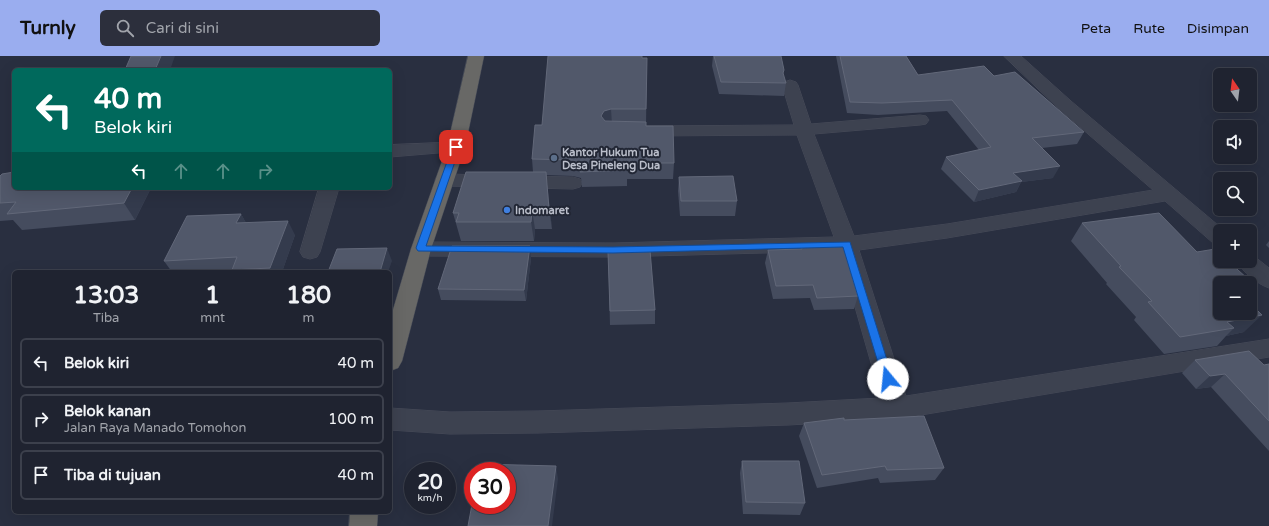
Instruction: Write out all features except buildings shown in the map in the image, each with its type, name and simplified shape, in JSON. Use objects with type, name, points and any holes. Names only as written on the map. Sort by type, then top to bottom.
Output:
[{"type":"highway","points":[[392,354],[421,248],[456,147],[476,56]]},
{"type":"highway","points":[[363,526],[364,514]]},
{"type":"street","points":[[1012,56],[1065,105],[1213,232]]},
{"type":"street","points":[[790,85],[804,130],[847,244],[897,408]]},
{"type":"street","points":[[627,131],[804,130],[920,120]]},
{"type":"street","points":[[392,150],[456,147]]},
{"type":"street","points":[[444,180],[573,184]]},
{"type":"street","points":[[310,252],[328,190]]},
{"type":"street","points":[[421,248],[613,250],[847,244],[947,231],[1170,194]]},
{"type":"street","points":[[1255,268],[1269,280]]},
{"type":"street","points":[[392,419],[450,423],[538,422],[788,414],[897,408],[1269,348]]},
{"type":"place","name":"Kantor Hukum Tua Desa Pineleng Dua","points":[[554,158]]},
{"type":"place","name":"Indomaret","points":[[507,210]]},
{"type":"route","points":[[456,147],[421,248],[613,250],[847,244],[888,379]]}]
